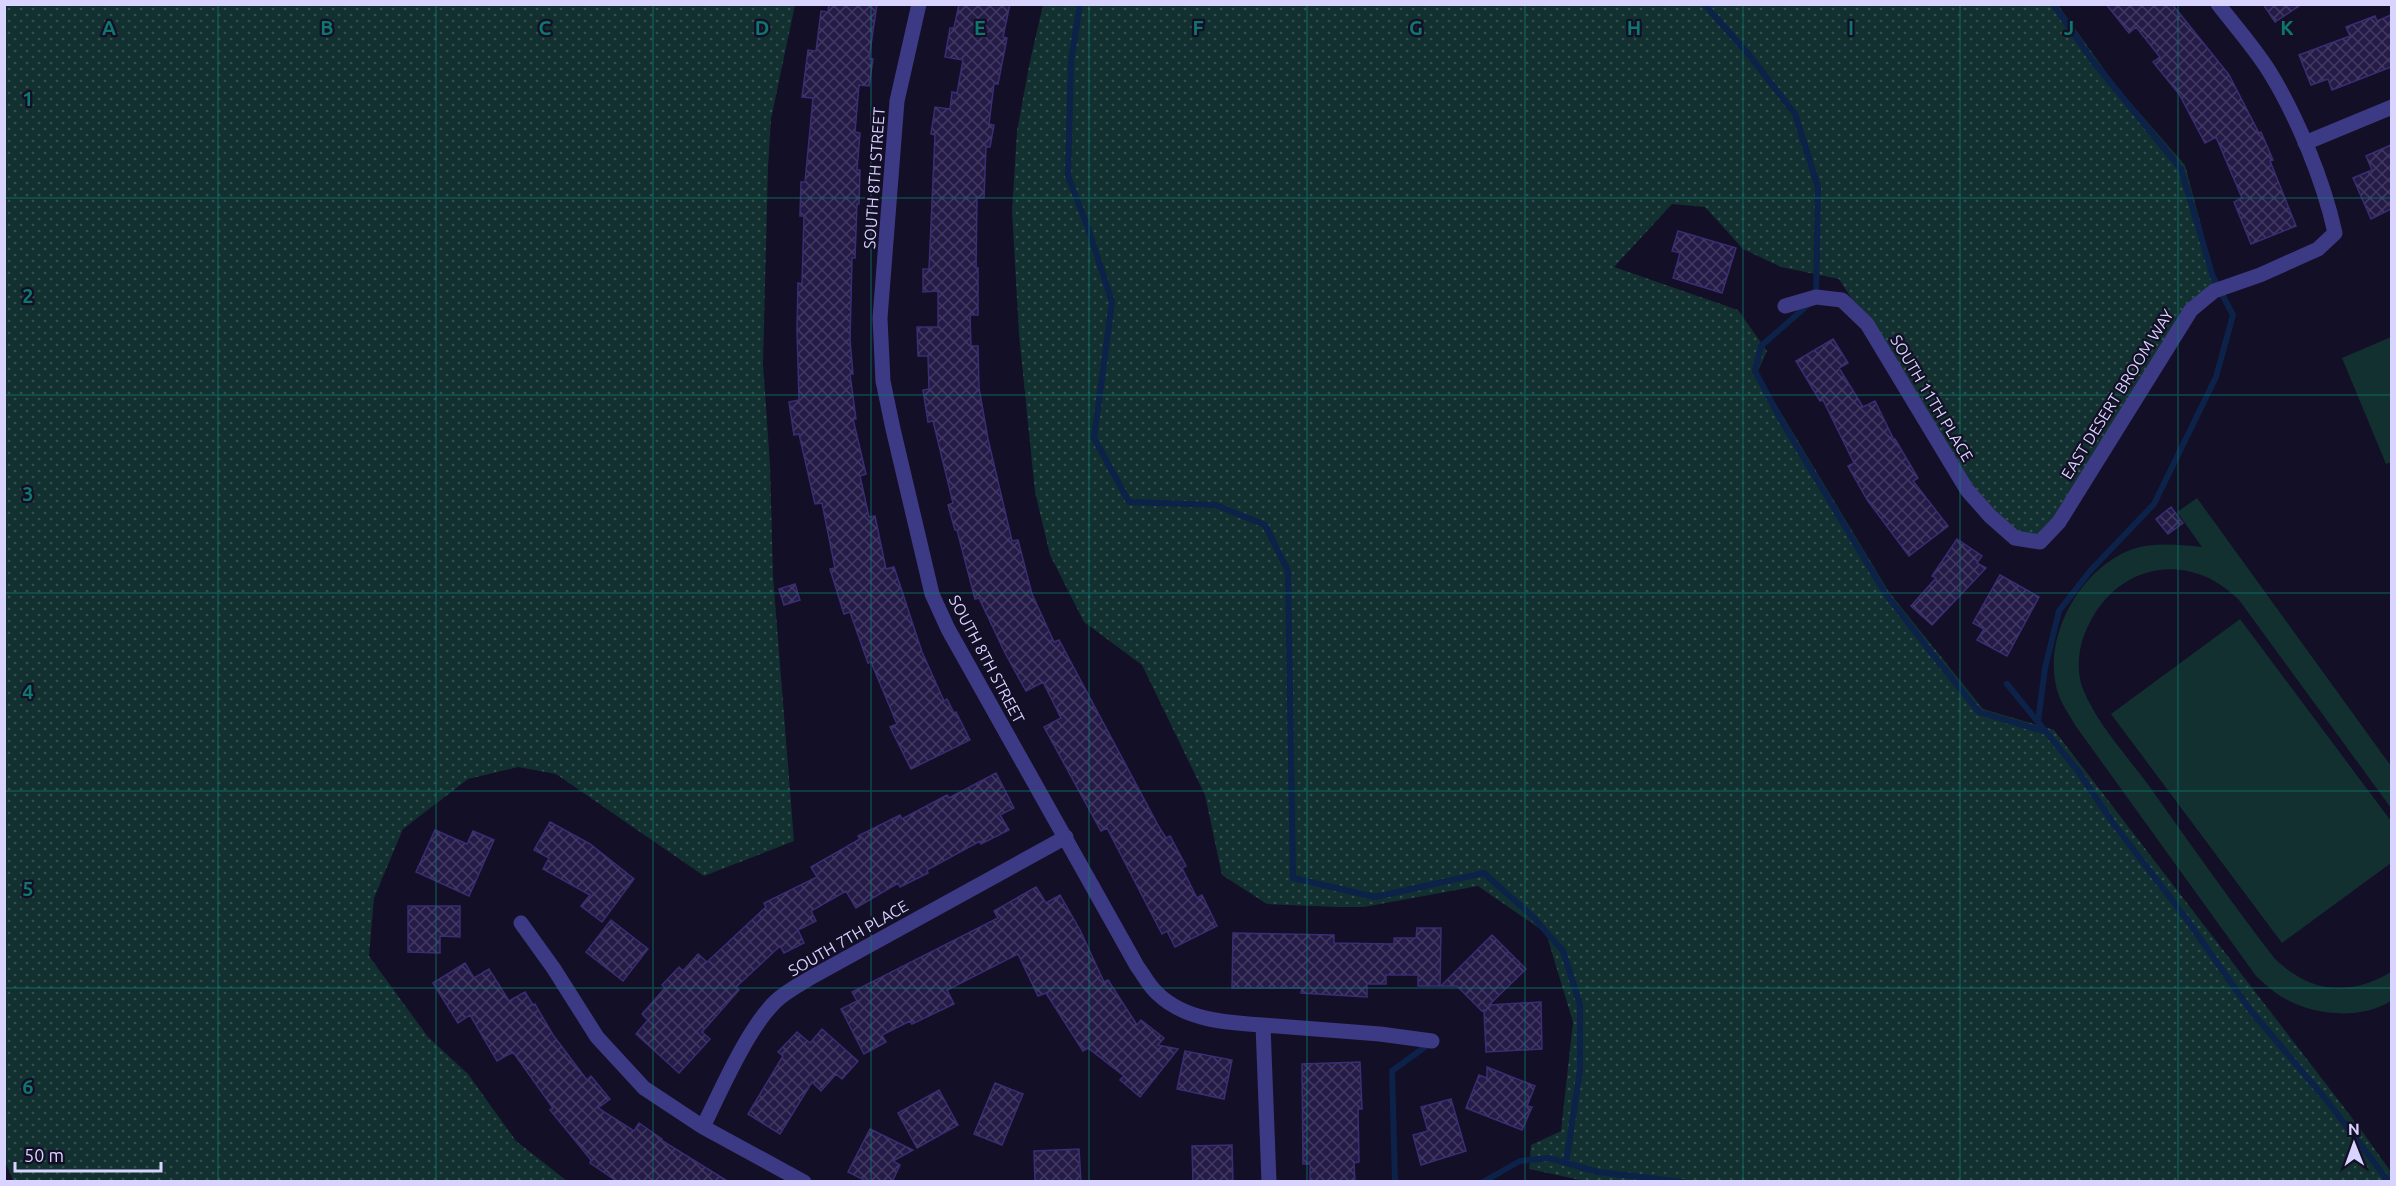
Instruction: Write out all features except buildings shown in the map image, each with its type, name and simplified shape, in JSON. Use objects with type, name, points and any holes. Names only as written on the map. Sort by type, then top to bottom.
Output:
[{"type":"street","name":"SOUTH 8TH STREET","points":[[919,4],[897,101],[880,318],[883,381],[932,594],[948,629],[1137,966],[1157,993],[1188,1013],[1226,1023],[1380,1034],[1432,1041]]},
{"type":"street","points":[[2218,4],[2269,72],[2305,143],[2391,107]]},
{"type":"street","name":"EAST DESERT BROOM WAY","points":[[2040,542],[2060,522],[2191,310],[2214,291],[2260,275],[2318,249],[2335,233],[2330,208],[2305,143]]},
{"type":"street","name":"SOUTH 11TH PLACE","points":[[1785,306],[1816,297],[1842,300],[1867,324],[1966,490],[2015,538],[2040,542]]},
{"type":"street","name":"SOUTH 7TH PLACE","points":[[703,1127],[740,1054],[761,1019],[776,1001],[810,978],[1066,837]]},
{"type":"street","points":[[521,923],[554,969],[597,1037],[644,1088],[703,1127],[804,1182]]},
{"type":"street","points":[[1263,1025],[1269,1182]]},
{"type":"green space","points":[[4,5],[795,5],[771,119],[763,364],[770,464],[773,576],[794,841],[704,876],[556,774],[518,767],[468,779],[403,829],[374,898],[369,956],[428,1037],[468,1074],[516,1141],[567,1181],[14,1182],[5,1162]]},
{"type":"green space","points":[[1043,5],[2058,5],[2116,86],[2185,165],[2211,263],[2214,291],[2191,310],[2040,542],[1990,516],[1839,279],[1781,267],[1743,249],[1705,207],[1672,204],[1614,267],[1738,310],[1767,351],[1757,373],[1889,592],[1983,709],[2054,730],[2359,1127],[2391,1172],[2391,1181],[1590,1182],[1529,1169],[1531,1145],[1561,1131],[1573,1022],[1546,933],[1478,886],[1364,907],[1267,904],[1222,875],[1205,795],[1142,665],[1084,622],[1050,555],[1035,492],[1019,334],[1012,211],[1017,131]]},
{"type":"green space","points":[[2391,337],[2392,462],[2386,464],[2342,358]]},
{"type":"green space","points":[[2197,498],[2391,766],[2391,808],[2239,600],[2220,584],[2199,574],[2178,570],[2157,570],[2137,576],[2119,587],[2102,603],[2089,624],[2081,648],[2079,673],[2083,689],[2103,726],[2275,959],[2302,979],[2331,988],[2360,985],[2391,972],[2391,1001],[2379,1007],[2351,1013],[2322,1012],[2294,1003],[2279,995],[2256,976],[2075,725],[2059,696],[2054,675],[2059,631],[2068,609],[2081,590],[2096,572],[2113,559],[2133,549],[2158,545],[2202,547],[2177,512]]},
{"type":"green space","points":[[2240,619],[2391,821],[2391,863],[2282,943],[2111,714]]},
{"type":"waterway","points":[[1080,4],[1071,61],[1068,176],[1112,302],[1094,438],[1129,502],[1216,505],[1265,525],[1288,571],[1293,878],[1375,897],[1484,873],[1533,917],[1563,951],[1580,1005],[1580,1070],[1566,1163]]},
{"type":"waterway","points":[[1704,4],[1750,56],[1795,114],[1818,187],[1816,297]]},
{"type":"waterway","points":[[2038,722],[2045,668],[2059,611],[2090,571],[2154,504],[2216,377],[2233,315],[2213,277],[2181,169],[2092,60],[2053,4]]},
{"type":"waterway","points":[[1809,304],[1761,346],[1755,371],[1781,420],[1885,593],[1979,712],[2046,732]]},
{"type":"waterway","points":[[2007,684],[2078,771],[2113,823],[2185,917],[2251,1011],[2328,1102],[2389,1182]]},
{"type":"waterway","points":[[1395,1182],[1392,1071],[1429,1044]]},
{"type":"waterway","points":[[1483,1182],[1520,1161],[1549,1158],[1598,1172],[1683,1182]]}]
